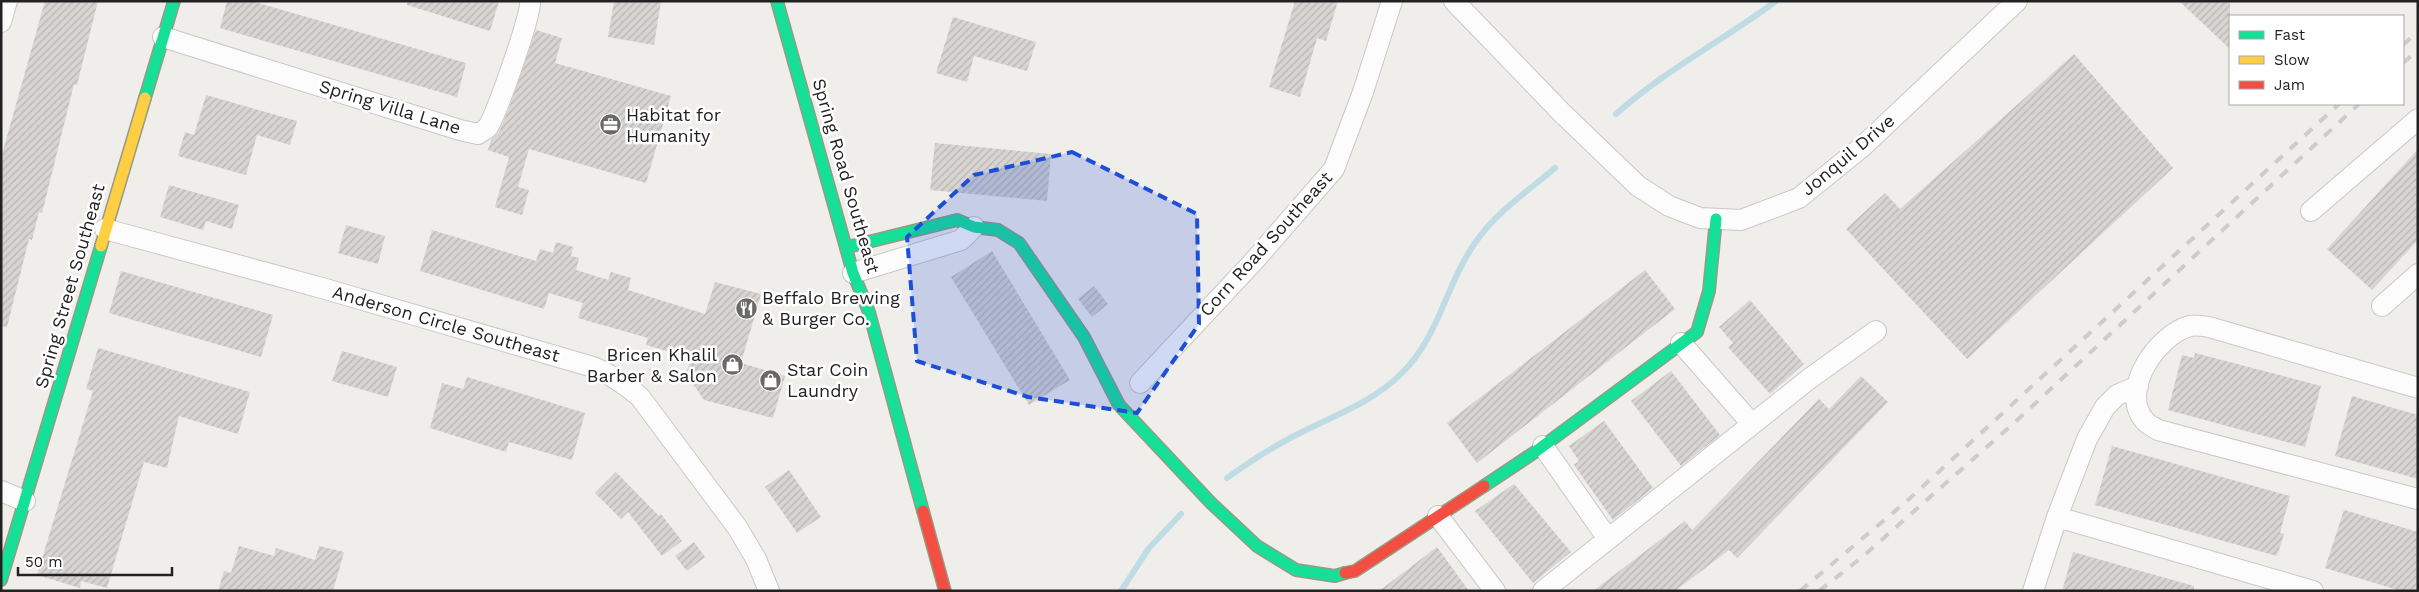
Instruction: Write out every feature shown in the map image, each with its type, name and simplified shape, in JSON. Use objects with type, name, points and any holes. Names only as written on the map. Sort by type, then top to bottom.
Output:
[{"type":"street","points":[[1,22],[7,1]]},
{"type":"street","name":"Spring Street Southeast","points":[[1,580],[174,1]]},
{"type":"street","name":"Spring Villa Lane","points":[[164,37],[478,134],[487,129],[494,113],[519,44],[530,1]]},
{"type":"street","name":"Spring Road Southeast","points":[[777,1],[848,247],[853,273],[869,312],[945,591]]},
{"type":"street","name":"Corn Road Southeast","points":[[1140,383],[1254,262],[1334,169],[1363,92],[1392,1]]},
{"type":"street","name":"Jonquil Drive","points":[[1454,1],[1562,113],[1638,186],[1669,206],[1700,218],[1741,220],[1799,198],[1862,147],[2018,1]]},
{"type":"street","points":[[2311,211],[2418,120]]},
{"type":"street","points":[[848,247],[957,220],[974,227],[998,230],[1019,243],[1084,337],[1119,405],[1211,503],[1256,546],[1296,570],[1334,576],[1355,571],[1543,446],[1697,332],[1704,315],[1710,286],[1716,219]]},
{"type":"street","points":[[853,273],[961,240],[974,227]]},
{"type":"street","name":"Anderson Circle Southeast","points":[[105,229],[322,288],[594,367],[608,373],[623,382],[640,397],[738,527],[756,559],[769,591]]},
{"type":"street","points":[[2382,306],[2418,274]]},
{"type":"street","points":[[2418,388],[2209,327],[2190,326],[2174,334],[2149,357],[2138,386],[2139,410],[2145,421],[2158,430],[2418,499]]},
{"type":"street","points":[[1543,591],[1809,379],[1876,331]]},
{"type":"street","points":[[1681,343],[1752,424]]},
{"type":"street","points":[[2033,591],[2057,517],[2087,439],[2105,407],[2117,395],[2138,386]]},
{"type":"street","points":[[1543,446],[1608,539]]},
{"type":"street","points":[[1,491],[25,501]]},
{"type":"street","points":[[1438,516],[1495,591]]},
{"type":"street","points":[[2057,517],[2313,591]]},
{"type":"highlighted area","points":[[1072,152],[1197,214],[1199,324],[1137,413],[1028,397],[917,361],[907,237],[974,175]]},
{"type":"building","points":[[45,1],[98,1],[77,85],[74,84],[42,213],[39,212],[32,240],[29,239],[7,327],[1,326],[1,158]]},
{"type":"building","points":[[227,1],[251,1],[466,63],[457,97],[220,28]]},
{"type":"building","points":[[407,1],[499,1],[490,31],[407,5]]},
{"type":"building","points":[[614,1],[661,1],[654,45],[608,37]]},
{"type":"building","points":[[1295,1],[1338,1],[1326,41],[1317,38],[1300,97],[1269,87]]},
{"type":"building","points":[[2179,1],[2230,1],[2229,48]]},
{"type":"building","points":[[953,17],[1036,42],[1027,71],[974,56],[967,82],[936,73]]},
{"type":"building","points":[[536,30],[562,38],[555,63],[671,96],[646,183],[529,149],[518,187],[529,190],[522,215],[495,207],[509,157],[488,150],[491,140],[499,132],[509,108]]},
{"type":"building","points":[[2074,54],[2173,168],[1967,359],[1846,229],[1885,193],[1900,209]]},
{"type":"building","points":[[206,95],[297,121],[290,145],[257,135],[246,175],[178,156],[185,132],[194,135]]},
{"type":"building","points":[[935,143],[1051,154],[1047,201],[930,190]]},
{"type":"building","points":[[2418,149],[2418,240],[2372,290],[2327,249]]},
{"type":"building","points":[[169,185],[239,205],[232,229],[206,221],[203,230],[160,217]]},
{"type":"building","points":[[346,225],[385,236],[378,264],[338,253]]},
{"type":"building","points":[[432,230],[536,261],[540,249],[553,253],[556,242],[573,247],[571,256],[579,258],[576,270],[608,280],[611,272],[631,278],[628,290],[705,314],[715,282],[761,294],[741,363],[785,376],[773,418],[704,400],[686,374],[691,358],[646,345],[648,338],[578,318],[583,303],[549,293],[544,309],[420,271]]},
{"type":"building","points":[[992,251],[1070,380],[1029,405],[951,277]]},
{"type":"building","points":[[1645,270],[1675,309],[1477,463],[1447,423]]},
{"type":"building","points":[[121,271],[273,315],[261,357],[109,313]]},
{"type":"building","points":[[1094,286],[1108,304],[1092,317],[1078,299]]},
{"type":"building","points":[[1750,300],[1804,364],[1770,394],[1728,347],[1733,343],[1719,327]]},
{"type":"building","points":[[98,348],[250,392],[238,434],[179,416],[167,468],[144,462],[107,588],[81,581],[80,588],[37,575],[93,391],[86,389]]},
{"type":"building","points":[[342,351],[397,367],[388,397],[332,381]]},
{"type":"building","points":[[2195,353],[2321,386],[2305,447],[2168,410],[2182,355],[2194,358]]},
{"type":"building","points":[[1671,371],[1720,435],[1681,466],[1631,401]]},
{"type":"building","points":[[1861,376],[1888,402],[1737,558],[1729,550],[1675,591],[1593,591],[1685,521],[1692,530],[1819,399],[1829,409]]},
{"type":"building","points":[[467,377],[585,413],[572,460],[509,442],[506,452],[430,428],[442,383],[463,389]]},
{"type":"building","points":[[2352,396],[2418,415],[2418,479],[2335,456]]},
{"type":"building","points":[[1604,421],[1653,488],[1613,520],[1574,465],[1579,461],[1569,446]]},
{"type":"building","points":[[2112,446],[2290,496],[2280,533],[2284,534],[2277,556],[2095,505]]},
{"type":"building","points":[[789,470],[821,517],[797,533],[765,487]]},
{"type":"building","points":[[616,472],[659,516],[661,514],[682,541],[662,556],[628,512],[621,519],[595,493]]},
{"type":"building","points":[[1514,484],[1571,552],[1533,583],[1475,511]]},
{"type":"building","points":[[2344,510],[2418,532],[2418,591],[2401,591],[2325,568]]},
{"type":"building","points":[[694,542],[705,557],[687,571],[675,556]]},
{"type":"building","points":[[239,546],[274,556],[276,548],[315,560],[319,546],[344,552],[333,591],[218,591],[224,571],[231,573]]},
{"type":"building","points":[[1437,547],[1469,591],[1379,591]]},
{"type":"building","points":[[2073,552],[2194,586],[2194,591],[2062,591]]},
{"type":"waterway","points":[[1616,114],[1654,83],[1776,1]]},
{"type":"waterway","points":[[1227,478],[1285,441],[1351,409],[1390,384],[1402,373],[1425,343],[1456,276],[1483,232],[1512,203],[1555,168]]},
{"type":"waterway","points":[[1121,591],[1149,548],[1181,514]]},
{"type":"railway","points":[[2404,44],[2418,31]]},
{"type":"railway","points":[[2404,62],[2418,50]]},
{"type":"railway","points":[[1800,591],[1907,501],[2338,105]]},
{"type":"railway","points":[[1819,591],[1861,558],[2014,423],[2358,105]]},
{"type":"traffic: fast","points":[[145,98],[174,1]]},
{"type":"traffic: fast","points":[[777,1],[853,273],[869,312],[923,511]]},
{"type":"traffic: fast","points":[[1484,486],[1535,452],[1697,332],[1709,291],[1716,219]]},
{"type":"traffic: fast","points":[[848,247],[957,220],[974,227],[998,230],[1019,243],[1084,337],[1119,405],[1211,503],[1257,546],[1296,570],[1335,576],[1345,573]]},
{"type":"traffic: fast","points":[[1,580],[101,246]]},
{"type":"traffic: slow","points":[[101,246],[145,98]]},
{"type":"traffic: jam","points":[[1345,573],[1355,571],[1484,486]]},
{"type":"traffic: jam","points":[[923,511],[945,591]]},
{"type":"place","name":"Habitat for Humanity","points":[[610,125]]},
{"type":"place","name":"Beffalo Brewing & Burger Co.","points":[[746,308]]},
{"type":"place","name":"Bricen Khalil Barber & Salon","points":[[733,365]]},
{"type":"place","name":"Star Coin Laundry","points":[[771,380]]}]
